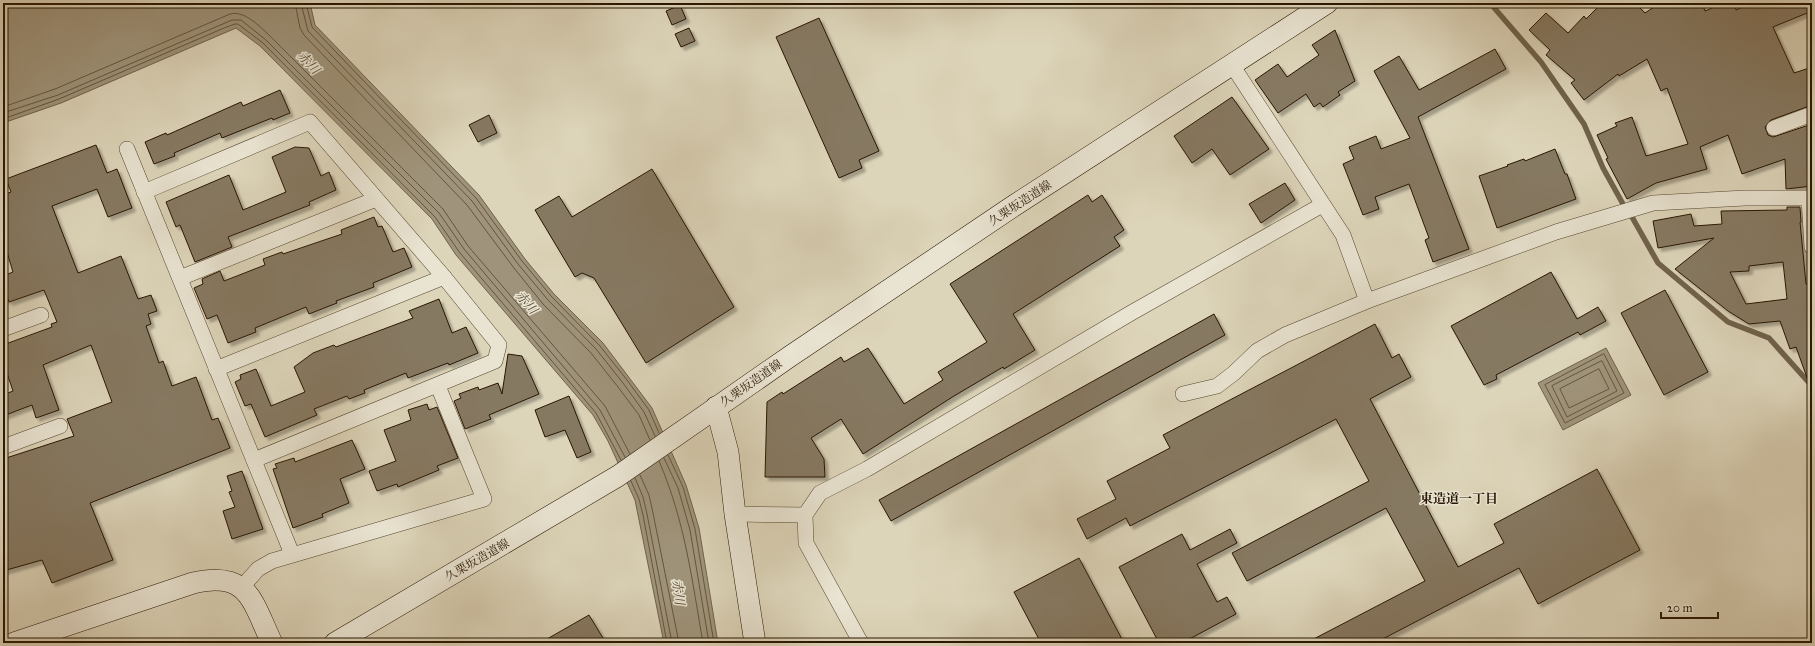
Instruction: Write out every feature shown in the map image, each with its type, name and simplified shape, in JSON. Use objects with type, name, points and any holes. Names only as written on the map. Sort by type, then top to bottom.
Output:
[{"type":"main road","name":"久栗坂造道線","points":[[335,643],[618,476],[1015,205],[1327,3]]},
{"type":"main road","name":"久栗坂造道線","points":[[716,408],[728,452],[735,514],[755,643]]},
{"type":"main road","points":[[14,643],[200,582],[217,579],[233,582],[242,587],[254,604],[272,643]]},
{"type":"street","points":[[1232,65],[1343,235],[1367,301]]},
{"type":"street","points":[[1774,128],[1812,114]]},
{"type":"street","points":[[144,192],[310,122],[444,277],[499,346],[495,361],[438,386],[388,404],[254,460]]},
{"type":"street","points":[[127,149],[292,554]]},
{"type":"street","points":[[1183,394],[1217,386],[1234,373],[1257,351],[1285,335],[1367,301],[1556,232],[1653,203],[1745,198],[1810,198],[1812,247]]},
{"type":"street","points":[[180,278],[376,200]]},
{"type":"street","points":[[861,643],[806,542],[805,515],[820,493],[867,469],[1131,313],[1322,205]]},
{"type":"street","points":[[216,369],[444,277]]},
{"type":"street","points":[[3,329],[41,315]]},
{"type":"street","points":[[242,587],[264,564],[292,554],[402,525],[484,499],[438,386]]},
{"type":"street","points":[[3,447],[60,426]]},
{"type":"street","points":[[735,514],[805,515]]},
{"type":"water","name":"赤川","points":[[3,3],[310,3],[315,25],[479,195],[525,259],[554,294],[603,343],[652,408],[686,485],[699,528],[718,643],[664,643],[635,500],[608,441],[593,415],[456,255],[432,219],[260,46],[236,28],[61,103],[3,123]]},
{"type":"water","points":[[1606,348],[1631,395],[1563,430],[1538,383]]},
{"type":"building","points":[[1602,3],[1635,3],[1645,13],[1660,3],[1702,3],[1705,11],[1724,3],[1734,3],[1736,10],[1751,3],[1753,7],[1764,3],[1812,3],[1812,11],[1773,27],[1794,73],[1812,67],[1812,105],[1771,120],[1765,127],[1768,135],[1773,137],[1812,124],[1812,186],[1786,189],[1785,159],[1742,174],[1728,135],[1700,147],[1707,169],[1656,183],[1627,199],[1606,159],[1608,158],[1597,135],[1617,126],[1615,123],[1632,117],[1646,156],[1688,144],[1667,88],[1661,91],[1647,59],[1619,76],[1618,74],[1584,100],[1571,83],[1575,80],[1546,55],[1550,50],[1529,30],[1546,13],[1568,33],[1584,16],[1586,19]]},
{"type":"building","points":[[680,5],[686,19],[672,25],[666,11]]},
{"type":"building","points":[[819,18],[879,151],[859,160],[862,168],[839,178],[776,37]]},
{"type":"building","points":[[689,28],[695,41],[681,47],[675,34]]},
{"type":"building","points":[[1335,30],[1355,81],[1338,92],[1340,95],[1323,107],[1320,103],[1314,107],[1306,94],[1278,113],[1255,80],[1278,64],[1287,77],[1319,55],[1312,45]]},
{"type":"building","points":[[1495,49],[1506,69],[1418,117],[1469,249],[1433,262],[1425,240],[1429,238],[1409,184],[1375,197],[1379,209],[1363,215],[1343,164],[1354,159],[1349,147],[1376,136],[1381,149],[1410,138],[1374,71],[1399,56],[1419,90]]},
{"type":"building","points":[[280,90],[290,113],[273,120],[272,118],[222,138],[220,133],[174,153],[175,156],[154,164],[145,142],[166,133],[167,135],[241,102],[243,106]]},
{"type":"building","points":[[1232,97],[1269,149],[1230,175],[1212,149],[1192,163],[1174,136]]},
{"type":"building","points":[[489,115],[497,133],[478,142],[469,125]]},
{"type":"building","points":[[96,145],[107,173],[117,169],[132,208],[108,217],[97,189],[52,206],[78,273],[121,256],[138,299],[151,295],[157,311],[148,314],[151,324],[146,326],[159,363],[163,361],[172,386],[196,377],[212,420],[218,418],[230,448],[90,503],[113,560],[52,583],[42,560],[3,571],[3,459],[74,436],[67,419],[112,402],[91,345],[43,365],[59,410],[36,418],[32,405],[3,416],[3,395],[13,391],[3,361],[3,345],[52,327],[51,324],[57,322],[44,290],[9,302],[8,299],[3,301],[3,276],[13,272],[3,239],[3,195],[11,192],[6,179]]},
{"type":"building","points":[[295,147],[309,148],[321,176],[329,172],[336,190],[309,202],[310,205],[228,237],[232,247],[195,262],[180,225],[176,227],[166,202],[229,175],[243,210],[286,192],[272,157]]},
{"type":"building","points":[[1555,149],[1565,174],[1567,174],[1576,199],[1497,228],[1479,176],[1524,159],[1525,161]]},
{"type":"building","points":[[652,169],[734,307],[646,363],[594,278],[582,273],[575,277],[535,210],[559,196],[572,217]]},
{"type":"building","points":[[1285,183],[1295,200],[1261,223],[1249,204]]},
{"type":"building","points":[[1088,195],[1092,202],[1102,195],[1124,230],[1114,237],[1120,246],[1013,314],[1035,350],[1004,369],[1003,367],[954,396],[863,454],[841,419],[811,438],[824,459],[825,477],[765,477],[767,402],[782,392],[783,394],[841,357],[844,362],[868,348],[904,404],[943,380],[938,372],[987,342],[950,284]]},
{"type":"building","points":[[1787,207],[1800,207],[1806,284],[1810,284],[1812,304],[1812,385],[1810,386],[1796,347],[1790,349],[1780,321],[1749,324],[1728,311],[1675,269],[1714,238],[1658,248],[1653,221],[1691,214],[1694,226],[1722,224],[1721,211],[1787,210]],"holes":[[[1783,262],[1787,299],[1746,304],[1730,272],[1749,271],[1749,266]]]},
{"type":"building","points":[[374,217],[378,227],[382,226],[393,252],[404,248],[412,267],[373,283],[374,287],[336,301],[337,303],[309,314],[306,307],[255,328],[256,332],[228,343],[217,315],[207,319],[194,288],[203,284],[202,279],[220,271],[224,281],[265,265],[263,259],[282,252],[283,254],[342,234],[341,230]]},
{"type":"building","points":[[1551,272],[1577,319],[1598,307],[1606,321],[1580,335],[1578,332],[1496,375],[1497,379],[1484,385],[1451,326]]},
{"type":"building","points":[[1665,290],[1708,372],[1664,395],[1621,313]]},
{"type":"building","points":[[439,299],[452,333],[466,327],[478,353],[449,365],[448,363],[408,378],[406,373],[364,390],[365,393],[349,399],[347,396],[314,409],[317,415],[265,437],[251,404],[245,406],[235,382],[241,379],[240,375],[256,369],[271,406],[305,392],[294,367],[313,353],[334,345],[336,347],[413,318],[409,311]]},
{"type":"building","points":[[1214,314],[1225,335],[891,521],[879,500]]},
{"type":"building","points":[[1375,324],[1392,358],[1399,354],[1411,377],[1370,399],[1458,567],[1504,543],[1494,524],[1597,469],[1640,550],[1538,604],[1519,568],[1375,643],[1306,643],[1425,581],[1386,508],[1247,581],[1232,553],[1369,481],[1336,419],[1130,526],[1126,518],[1087,539],[1077,519],[1116,499],[1107,481],[1170,448],[1163,435]]},
{"type":"building","points":[[508,354],[522,356],[539,394],[489,415],[491,419],[465,429],[454,401],[461,398],[459,394],[478,387],[479,390],[498,383],[502,394]]},
{"type":"building","points":[[569,396],[591,452],[577,458],[565,430],[545,437],[535,410]]},
{"type":"building","points":[[427,404],[429,410],[437,407],[458,458],[437,466],[439,470],[398,487],[397,484],[377,491],[369,471],[396,461],[384,430],[411,420],[408,410]]},
{"type":"building","points":[[352,440],[365,469],[340,479],[349,503],[322,514],[323,517],[293,528],[273,469],[277,468],[275,464],[294,458],[295,462]]},
{"type":"building","points":[[242,471],[263,529],[232,539],[223,511],[235,507],[229,492],[232,491],[227,476]]},
{"type":"building","points":[[1230,529],[1237,543],[1197,564],[1217,602],[1227,597],[1236,614],[1182,643],[1159,643],[1119,567],[1182,534],[1190,550]]},
{"type":"building","points":[[1079,558],[1124,643],[1041,643],[1014,592]]},
{"type":"building","points":[[589,615],[606,643],[540,643]]},
{"type":"waterway","points":[[1490,3],[1541,62],[1584,124],[1603,168],[1623,204]]},
{"type":"waterway","points":[[1632,217],[1658,263],[1728,322],[1769,338],[1812,386]]},
{"type":"district","name":"東造道一丁目","points":[[1459,498]]}]
